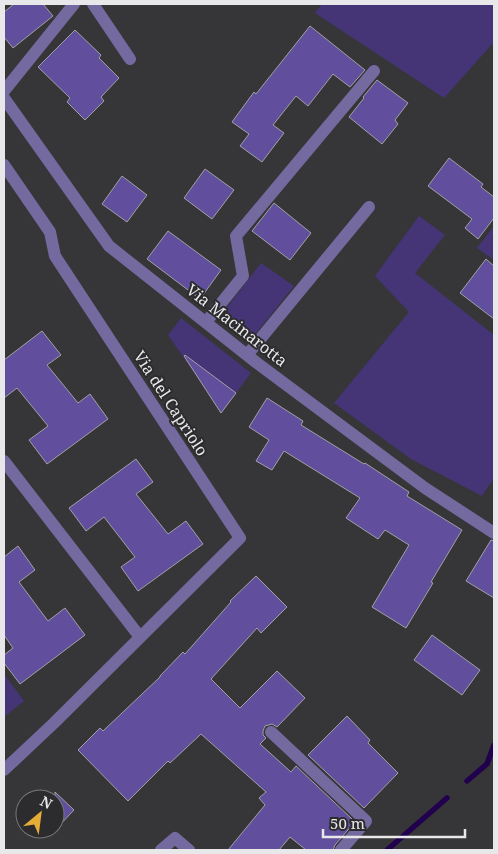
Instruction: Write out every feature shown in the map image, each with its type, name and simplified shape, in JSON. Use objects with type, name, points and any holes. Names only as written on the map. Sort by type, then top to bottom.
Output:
[{"type":"street","points":[[4,91],[74,4]]},
{"type":"street","points":[[93,4],[130,59]]},
{"type":"street","points":[[206,322],[243,276],[236,236],[374,71]]},
{"type":"street","name":"Via Macinarotta","points":[[4,98],[109,246],[248,355],[425,488],[494,533]]},
{"type":"street","name":"Via del Capriolo","points":[[4,165],[50,232],[55,256],[240,538],[54,723],[4,770]]},
{"type":"street","points":[[248,355],[369,207]]},
{"type":"street","points":[[4,461],[140,637]]},
{"type":"street","points":[[270,732],[366,821],[341,850]]},
{"type":"street","points":[[161,850],[175,838],[189,850]]},
{"type":"shaded area","points":[[322,4],[494,4],[494,42],[444,98],[315,13]]},
{"type":"shaded area","points":[[419,216],[445,235],[415,273],[494,335],[494,478],[482,496],[411,459],[334,403],[409,312],[375,276]]},
{"type":"shaded area","points":[[494,226],[494,260],[477,248]]},
{"type":"shaded area","points":[[261,263],[294,286],[249,342],[219,318]]},
{"type":"shaded area","points":[[181,318],[251,373],[236,393],[208,372],[200,381],[168,335]]},
{"type":"shaded area","points":[[4,674],[24,701],[4,717]]},
{"type":"building","points":[[14,4],[43,4],[53,16],[13,48],[4,37],[4,12]]},
{"type":"building","points":[[310,26],[365,70],[350,87],[333,74],[308,106],[296,96],[273,125],[284,133],[262,162],[240,146],[249,134],[232,122],[254,92],[256,94]]},
{"type":"building","points":[[75,30],[101,55],[99,58],[119,78],[101,97],[104,101],[85,120],[67,102],[70,98],[38,67]]},
{"type":"building","points":[[377,80],[408,103],[395,120],[398,124],[382,144],[349,117]]},
{"type":"building","points":[[449,158],[483,184],[481,187],[494,197],[494,218],[478,239],[465,228],[472,219],[428,186]]},
{"type":"building","points":[[205,169],[234,190],[212,219],[184,198]]},
{"type":"building","points":[[122,176],[147,195],[127,222],[102,204]]},
{"type":"building","points":[[274,203],[311,233],[290,260],[252,231]]},
{"type":"building","points":[[168,231],[221,270],[200,299],[147,259]]},
{"type":"building","points":[[486,259],[494,266],[494,319],[460,293]]},
{"type":"building","points":[[42,331],[61,355],[47,365],[78,403],[90,394],[108,419],[47,464],[29,440],[48,426],[17,388],[4,398],[4,360]]},
{"type":"building","points":[[184,356],[236,393],[221,413]]},
{"type":"building","points":[[267,398],[303,421],[301,425],[365,463],[409,492],[407,496],[462,530],[406,628],[372,607],[409,545],[385,530],[378,539],[346,518],[360,498],[284,451],[272,470],[256,461],[269,440],[249,427]]},
{"type":"building","points":[[136,459],[153,482],[136,494],[168,534],[186,521],[203,544],[138,591],[121,567],[135,557],[104,517],[86,531],[69,508]]},
{"type":"building","points":[[491,540],[494,541],[494,598],[466,581]]},
{"type":"building","points":[[18,546],[35,570],[19,582],[48,621],[65,608],[85,635],[20,684],[4,663],[4,655],[13,648],[4,635],[4,557]]},
{"type":"building","points":[[256,576],[287,607],[261,633],[257,628],[211,679],[240,708],[277,671],[305,698],[277,727],[272,724],[265,726],[263,735],[266,738],[260,744],[291,772],[296,766],[352,819],[350,820],[354,823],[333,850],[306,850],[290,837],[279,850],[228,850],[265,805],[259,798],[266,792],[201,734],[170,763],[168,761],[128,801],[78,750],[100,728],[103,731],[160,677],[183,652],[185,654],[230,601]]},
{"type":"building","points":[[432,635],[480,670],[462,695],[414,660]]},
{"type":"building","points":[[347,716],[370,740],[368,743],[398,773],[364,808],[308,755]]},
{"type":"building","points":[[65,801],[74,810],[65,819]]},
{"type":"waterway","points":[[467,781],[487,764],[494,745]]},
{"type":"waterway","points":[[387,850],[447,798]]}]
